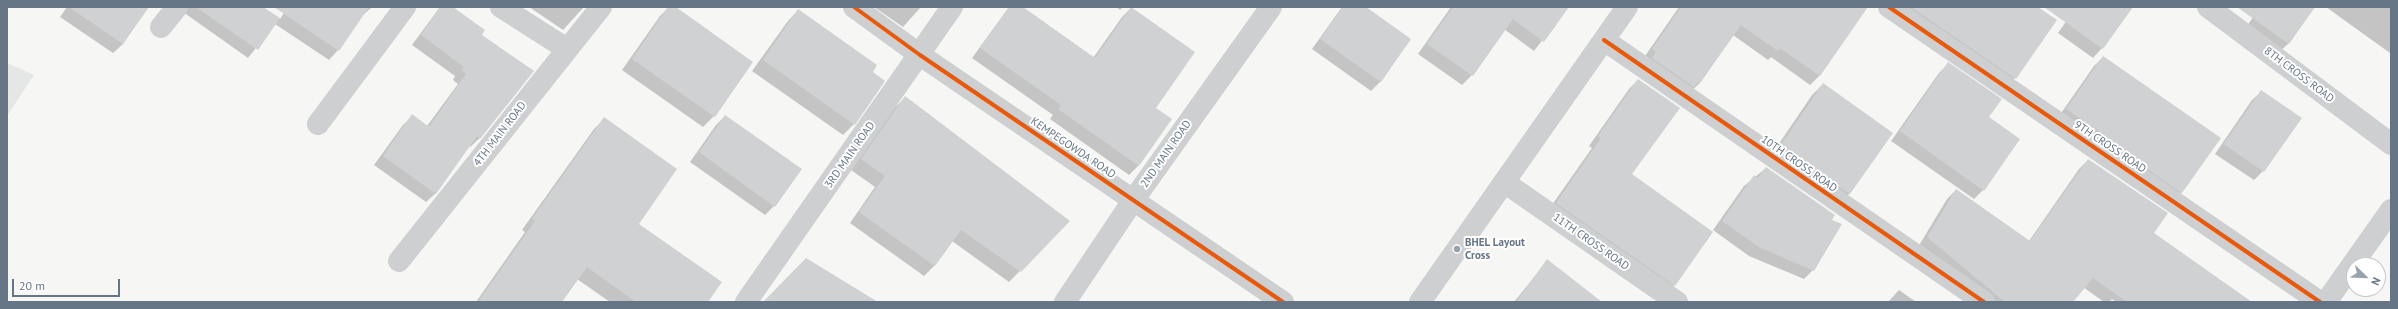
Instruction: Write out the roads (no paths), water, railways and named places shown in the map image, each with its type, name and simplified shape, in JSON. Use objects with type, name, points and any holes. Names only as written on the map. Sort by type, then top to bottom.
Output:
[{"type":"street","points":[[161,27],[177,7]]},
{"type":"street","points":[[318,124],[405,7]]},
{"type":"street","points":[[501,7],[567,50]]},
{"type":"street","name":"4TH MAIN ROAD","points":[[399,262],[601,7]]},
{"type":"street","name":"KEMPEGOWDA ROAD","points":[[854,7],[920,55],[1134,199],[1283,302]]},
{"type":"street","name":"3RD MAIN ROAD","points":[[746,302],[920,55],[952,7]]},
{"type":"street","name":"2ND MAIN ROAD","points":[[1064,302],[1134,199],[1271,7]]},
{"type":"street","points":[[1420,302],[1628,7]]},
{"type":"street","name":"9TH CROSS ROAD","points":[[1889,7],[2320,302]]},
{"type":"street","name":"8TH CROSS ROAD","points":[[2208,7],[2391,144]]},
{"type":"street","name":"10TH CROSS ROAD","points":[[1604,40],[1984,302]]},
{"type":"street","name":"11TH CROSS ROAD","points":[[1504,182],[1678,302]]},
{"type":"street","points":[[2326,302],[2391,210]]},
{"type":"place","name":"BHEL Layout Cross","points":[[1457,249]]}]
